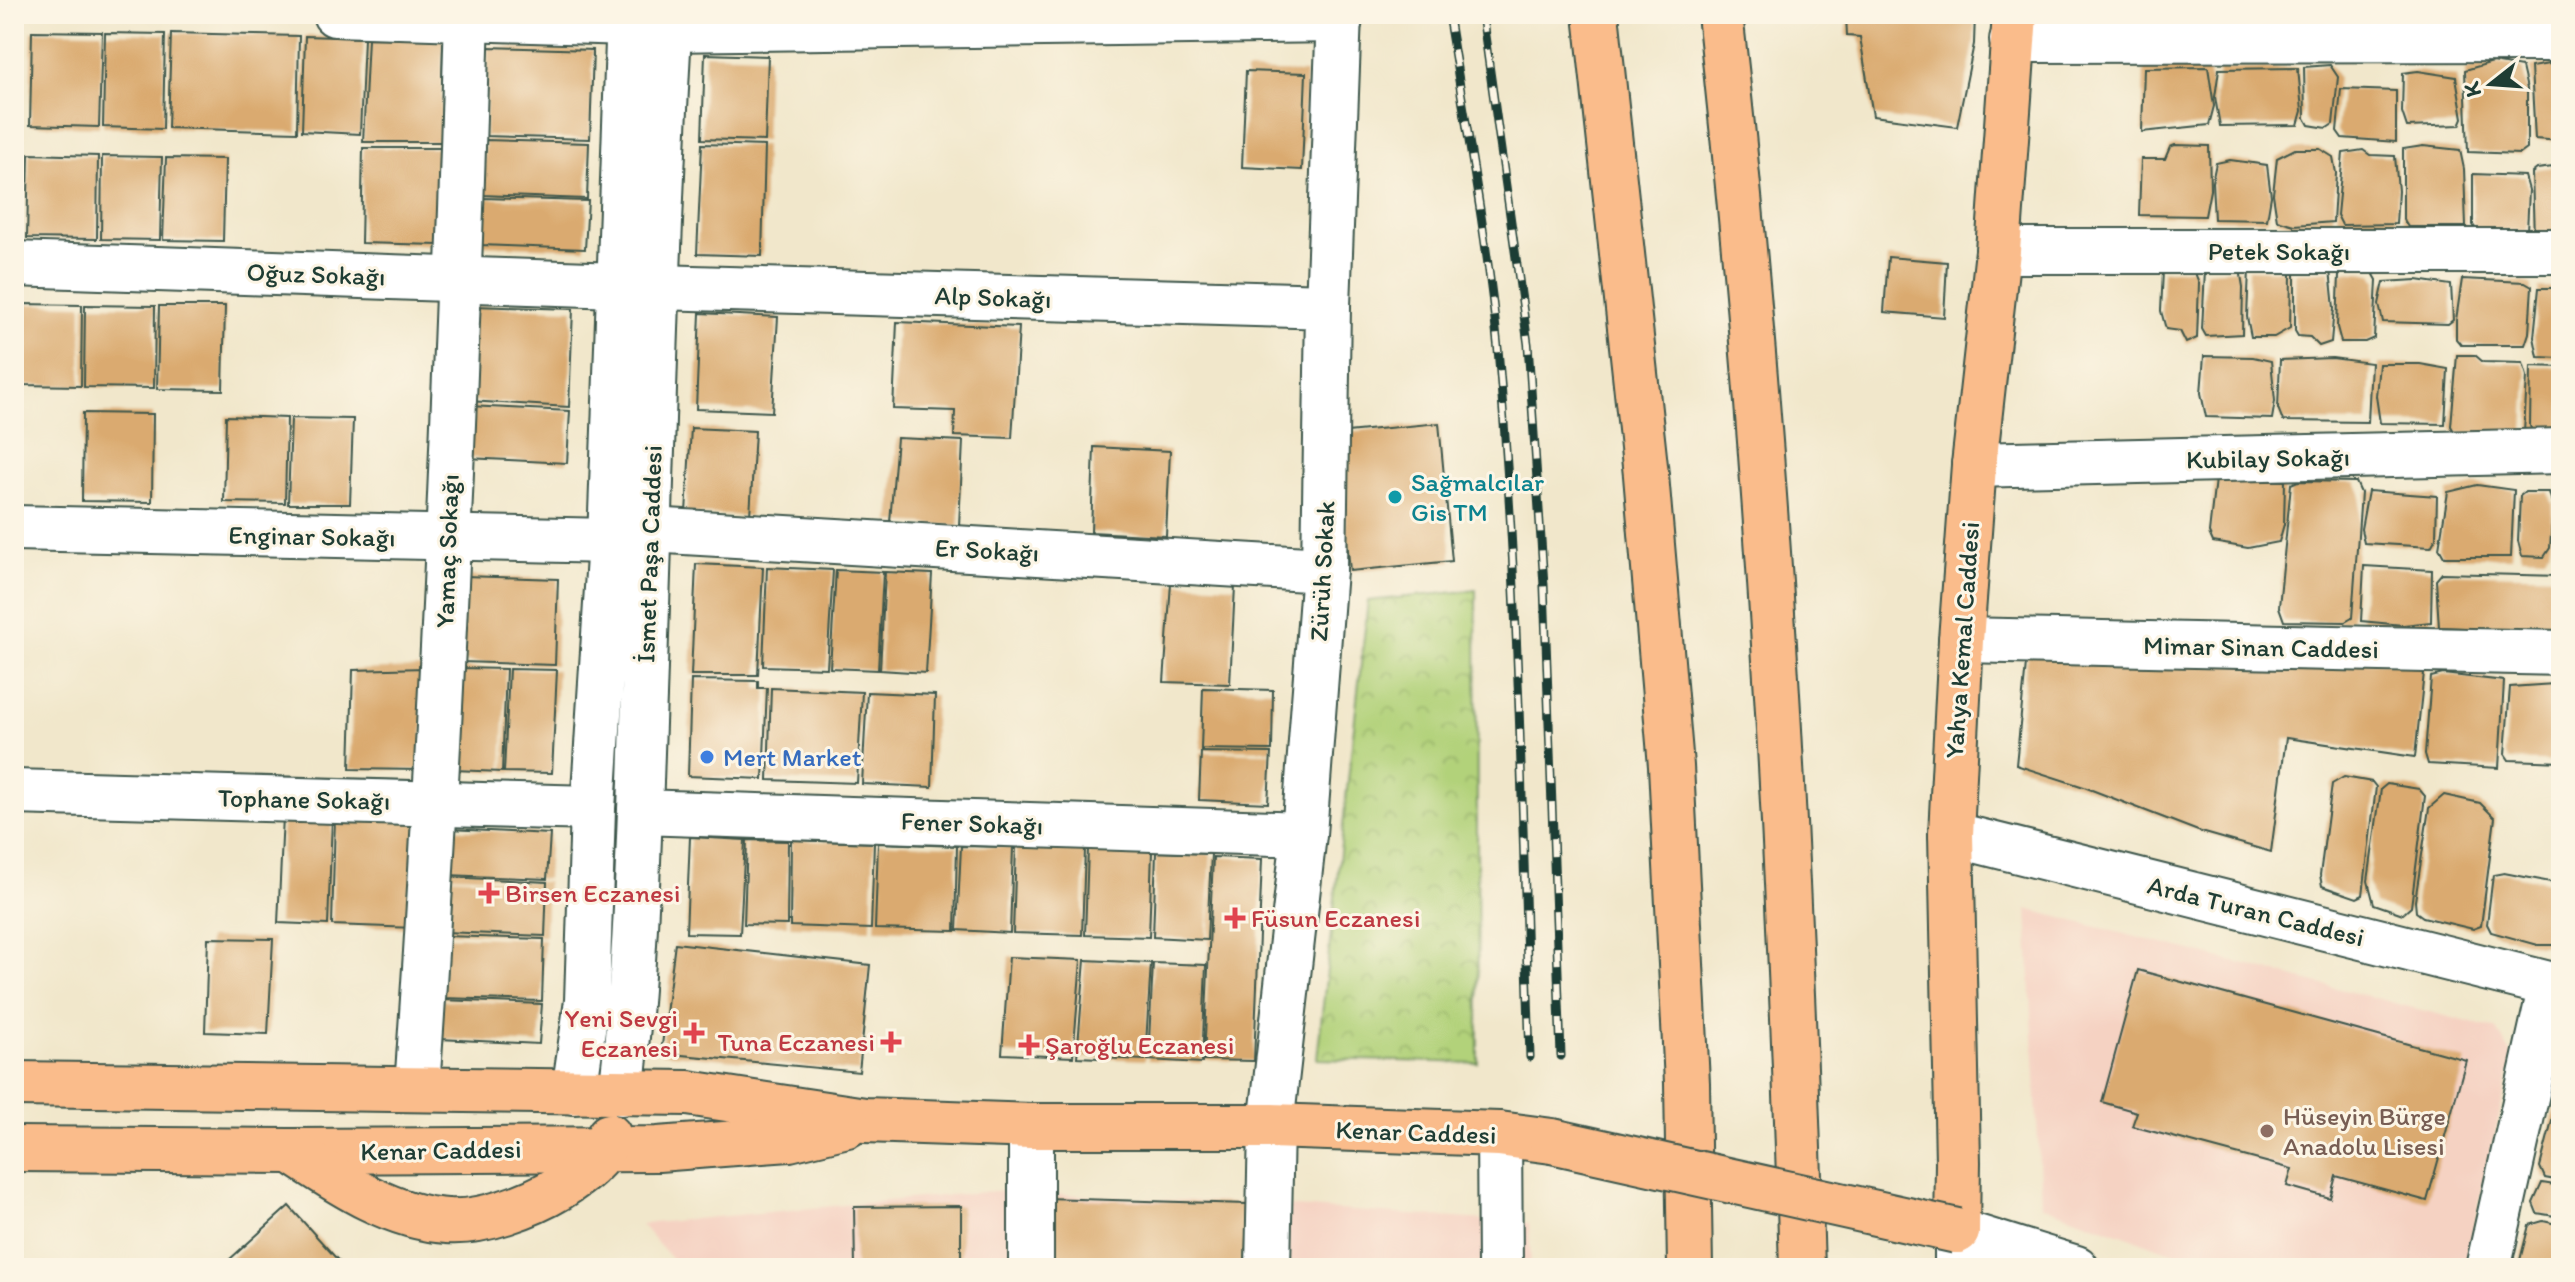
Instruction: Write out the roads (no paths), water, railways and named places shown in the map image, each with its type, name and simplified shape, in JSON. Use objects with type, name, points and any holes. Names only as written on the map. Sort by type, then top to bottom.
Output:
[{"type":"main road","points":[[1596,14],[1646,475],[1671,766],[1687,1083],[1690,1268]]},
{"type":"main road","points":[[1720,14],[1756,401],[1780,754],[1802,1268]]},
{"type":"main road","name":"Yahya Kemal Caddesi","points":[[1957,1249],[1951,834],[1974,465],[1998,251],[2014,27]]},
{"type":"main road","name":"Kenar Caddesi","points":[[14,1084],[688,1093],[865,1120],[1031,1126],[1271,1126],[1499,1134],[1552,1141],[1957,1249]]},
{"type":"main road","points":[[574,1092],[606,1148]]},
{"type":"main road","points":[[291,1151],[349,1188],[405,1212],[448,1222],[493,1215],[537,1201],[581,1173],[606,1148],[621,1093]]},
{"type":"main road","name":"Kenar Caddesi","points":[[14,1149],[658,1149],[789,1139],[865,1120]]},
{"type":"street","points":[[335,14],[649,20],[1339,17]]},
{"type":"street","name":"Yamaç Sokağı","points":[[417,1088],[437,802],[467,16]]},
{"type":"street","name":"Zürüh Sokak","points":[[1268,1268],[1271,1126],[1304,834],[1324,570],[1328,306],[1339,17]]},
{"type":"street","name":"İsmet Paşa Caddesi","points":[[621,1093],[629,1026],[640,812],[630,536],[649,20]]},
{"type":"street","points":[[2014,27],[2561,39]]},
{"type":"street","name":"Petek Sokağı","points":[[1998,251],[2561,251]]},
{"type":"street","name":"Oğuz Sokağı","points":[[14,264],[638,286]]},
{"type":"street","name":"Alp Sokağı","points":[[638,286],[1328,306]]},
{"type":"street","name":"Kubilay Sokağı","points":[[1974,465],[2561,451]]},
{"type":"street","name":"Enginar Sokağı","points":[[14,528],[447,539],[630,536]]},
{"type":"street","name":"İsmet Paşa Caddesi","points":[[574,1092],[587,1001],[593,808],[630,536]]},
{"type":"street","name":"Er Sokağı","points":[[630,536],[1324,570]]},
{"type":"street","name":"Mimar Sinan Caddesi","points":[[1961,640],[2561,653]]},
{"type":"street","name":"Tophane Sokağı","points":[[14,792],[593,808]]},
{"type":"street","name":"Fener Sokağı","points":[[640,812],[1304,834]]},
{"type":"street","name":"Arda Turan Caddesi","points":[[1951,834],[2556,986]]},
{"type":"street","points":[[2488,1268],[2556,986]]},
{"type":"street","points":[[1031,1126],[1031,1268]]},
{"type":"street","points":[[1499,1134],[1500,1268]]},
{"type":"street","points":[[1957,1249],[2076,1268]]},
{"type":"railway","points":[[1448,14],[1488,265],[1505,438],[1519,703],[1530,1057]]},
{"type":"railway","points":[[1482,14],[1528,344],[1544,585],[1561,1056]]},
{"type":"place","name":"Sağmalcılar Gis TM","points":[[1395,497]]},
{"type":"place","name":"Mert Market","points":[[707,757]]},
{"type":"place","name":"Birsen Eczanesi","points":[[489,893]]},
{"type":"place","name":"Füsun Eczanesi","points":[[1235,918]]},
{"type":"place","name":"Yeni Sevgi Eczanesi","points":[[694,1033]]},
{"type":"place","name":"Tuna Eczanesi","points":[[891,1042]]},
{"type":"place","name":"Şaroğlu Eczanesi","points":[[1029,1045]]},
{"type":"place","name":"Hüseyin Bürge Anadolu Lisesi","points":[[2267,1131]]}]
